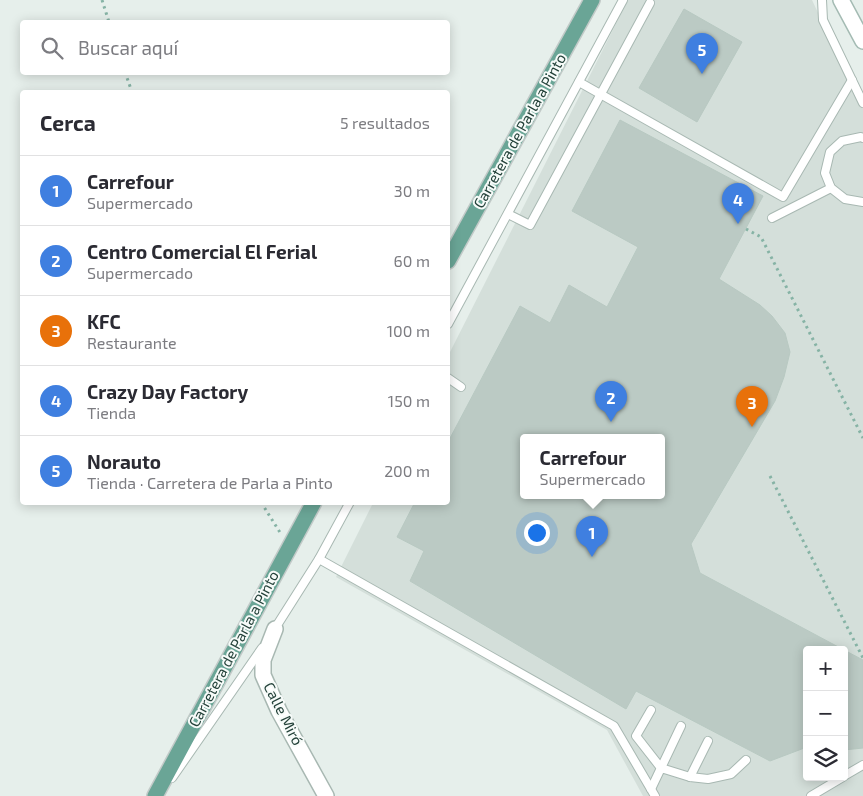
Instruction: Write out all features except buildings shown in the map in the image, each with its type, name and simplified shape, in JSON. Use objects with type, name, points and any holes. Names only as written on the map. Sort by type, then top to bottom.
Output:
[{"type":"main road","name":"Carretera de Parla a Pinto","points":[[450,257],[592,0]]},
{"type":"main road","name":"Carretera de Parla a Pinto","points":[[155,796],[312,505]]},
{"type":"street","points":[[842,0],[863,41]]},
{"type":"street","name":"Calle Miró","points":[[275,628],[263,660],[263,675],[279,710],[326,796]]},
{"type":"lane","points":[[450,320],[623,0]]},
{"type":"lane","points":[[822,0],[823,20],[863,103]]},
{"type":"lane","points":[[508,214],[530,225],[650,3]]},
{"type":"lane","points":[[579,82],[783,197],[852,80]]},
{"type":"lane","points":[[863,138],[842,141],[830,152],[826,173],[831,188],[845,199],[863,202]]},
{"type":"lane","points":[[772,218],[831,188]]},
{"type":"lane","points":[[450,379],[461,387]]},
{"type":"lane","points":[[160,796],[275,628],[319,559],[348,505]]},
{"type":"lane","points":[[319,559],[614,726],[653,793]]},
{"type":"lane","points":[[651,710],[636,736],[661,768],[690,778],[708,779],[731,774],[746,760]]},
{"type":"lane","points":[[653,793],[661,768],[681,726]]},
{"type":"lane","points":[[690,778],[708,741]]},
{"type":"lane","points":[[848,774],[863,765]]},
{"type":"lane","points":[[811,796],[837,781]]},
{"type":"path","points":[[102,0],[108,20]]},
{"type":"path","points":[[126,75],[131,90]]},
{"type":"path","points":[[746,229],[761,237],[863,438]]},
{"type":"path","points":[[770,476],[863,658]]},
{"type":"path","points":[[263,505],[289,548]]},
{"type":"shaded area","points":[[628,0],[812,0],[863,108],[863,796],[643,796],[607,730],[336,577],[372,505],[450,505],[450,352]]},
{"type":"place","name":"Norauto","points":[[702,74]]},
{"type":"place","name":"Crazy Day Factory","points":[[738,224]]},
{"type":"place","name":"Centro Comercial El Ferial","points":[[611,422]]},
{"type":"place","name":"KFC","points":[[752,427]]},
{"type":"place","name":"Carrefour","points":[[592,557]]}]
